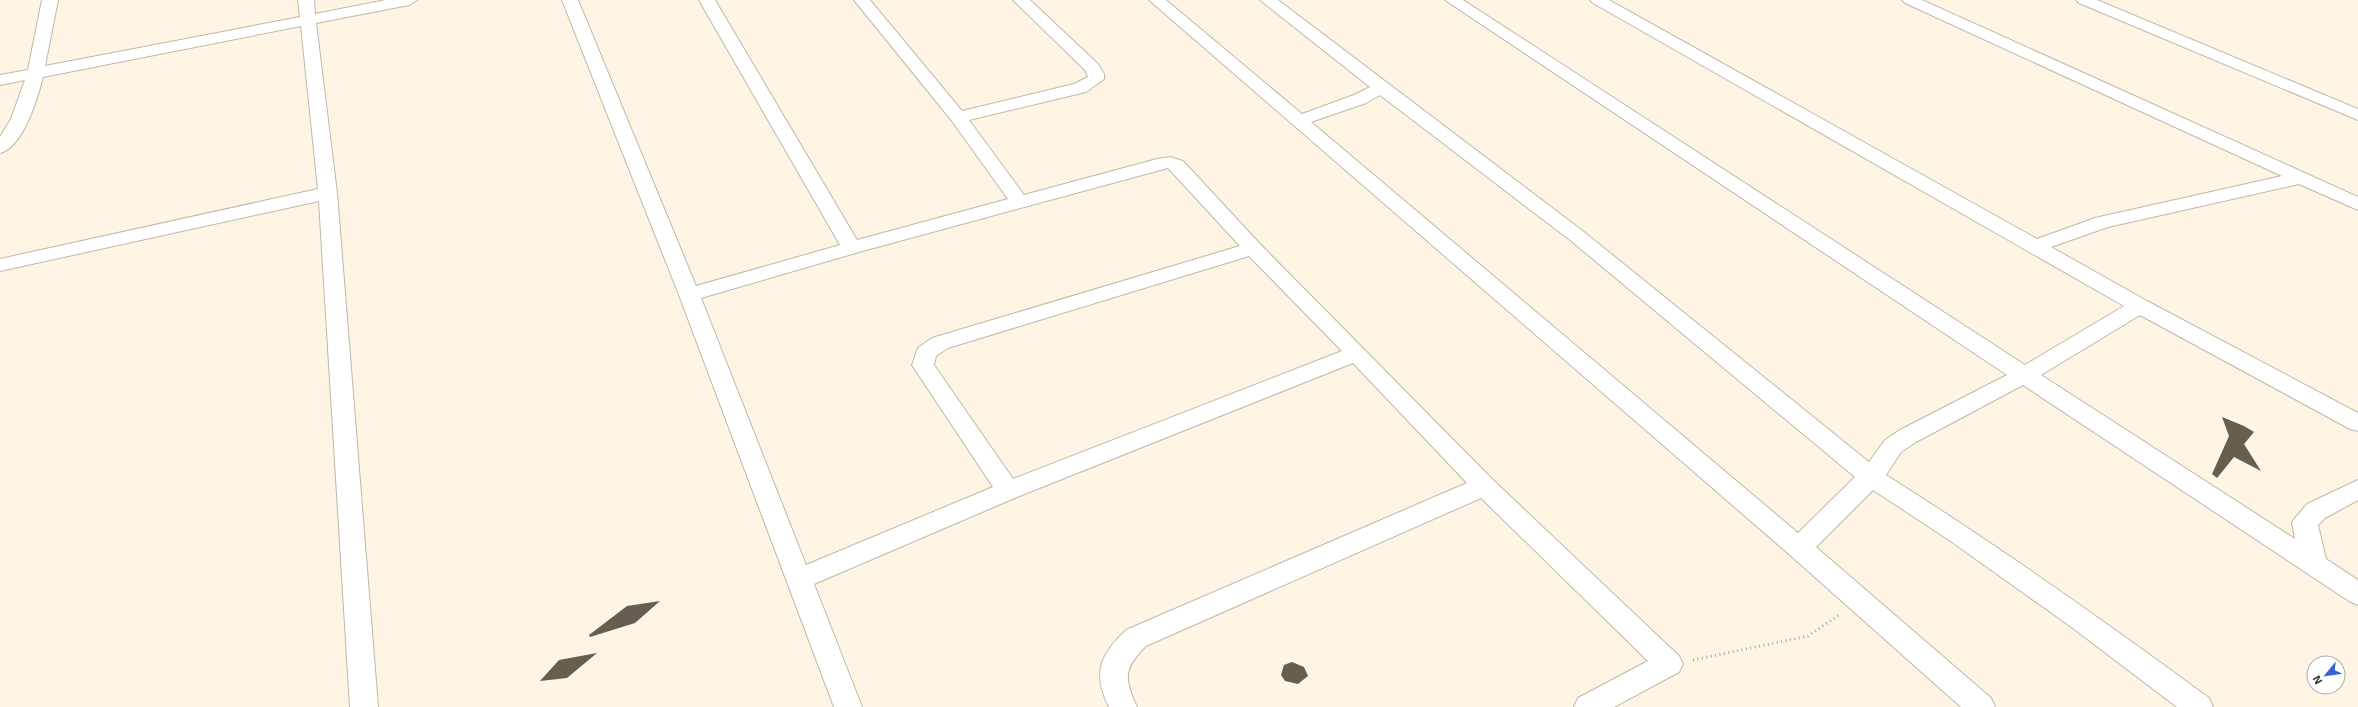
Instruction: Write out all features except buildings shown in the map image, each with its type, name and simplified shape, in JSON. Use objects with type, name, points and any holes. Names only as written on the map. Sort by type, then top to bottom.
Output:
[{"type":"street","points":[[0,148],[14,133],[20,120],[34,73],[50,0]]},
{"type":"street","points":[[0,80],[307,10],[409,0]]},
{"type":"street","points":[[570,0],[689,295],[848,707]]},
{"type":"street","points":[[707,0],[852,248]]},
{"type":"street","points":[[862,0],[958,117],[1020,202]]},
{"type":"street","points":[[958,117],[1080,88],[1096,78],[1096,74],[1092,67],[1021,0]]},
{"type":"street","points":[[1158,0],[1799,548],[1981,707]]},
{"type":"street","points":[[1268,0],[1577,236],[1871,477],[1958,533],[2067,609],[2199,707]]},
{"type":"street","points":[[1453,0],[2026,374],[2358,594]]},
{"type":"street","points":[[1598,0],[2140,306],[2358,423]]},
{"type":"street","points":[[1910,0],[2358,204]]},
{"type":"street","points":[[2084,0],[2358,115]]},
{"type":"street","points":[[307,10],[328,193],[364,707]]},
{"type":"street","points":[[1300,121],[1360,99],[1382,88]]},
{"type":"street","points":[[689,295],[852,248],[1170,162],[1177,165],[1253,248],[1357,353],[1484,486],[1669,664],[1588,707]]},
{"type":"street","points":[[2034,247],[2102,222],[2301,178]]},
{"type":"street","points":[[0,265],[328,193]]},
{"type":"street","points":[[1008,491],[923,365],[926,353],[940,343],[1253,248]]},
{"type":"street","points":[[1799,548],[1871,477],[1893,446],[1903,439],[2026,374],[2140,306]]},
{"type":"street","points":[[798,580],[1008,491],[1357,353]]},
{"type":"street","points":[[1123,707],[1114,690],[1111,669],[1123,650],[1136,638],[1484,486]]},
{"type":"street","points":[[2314,565],[2306,534],[2305,522],[2316,511],[2358,489]]},
{"type":"path","points":[[1669,664],[1808,636],[1860,602]]}]
